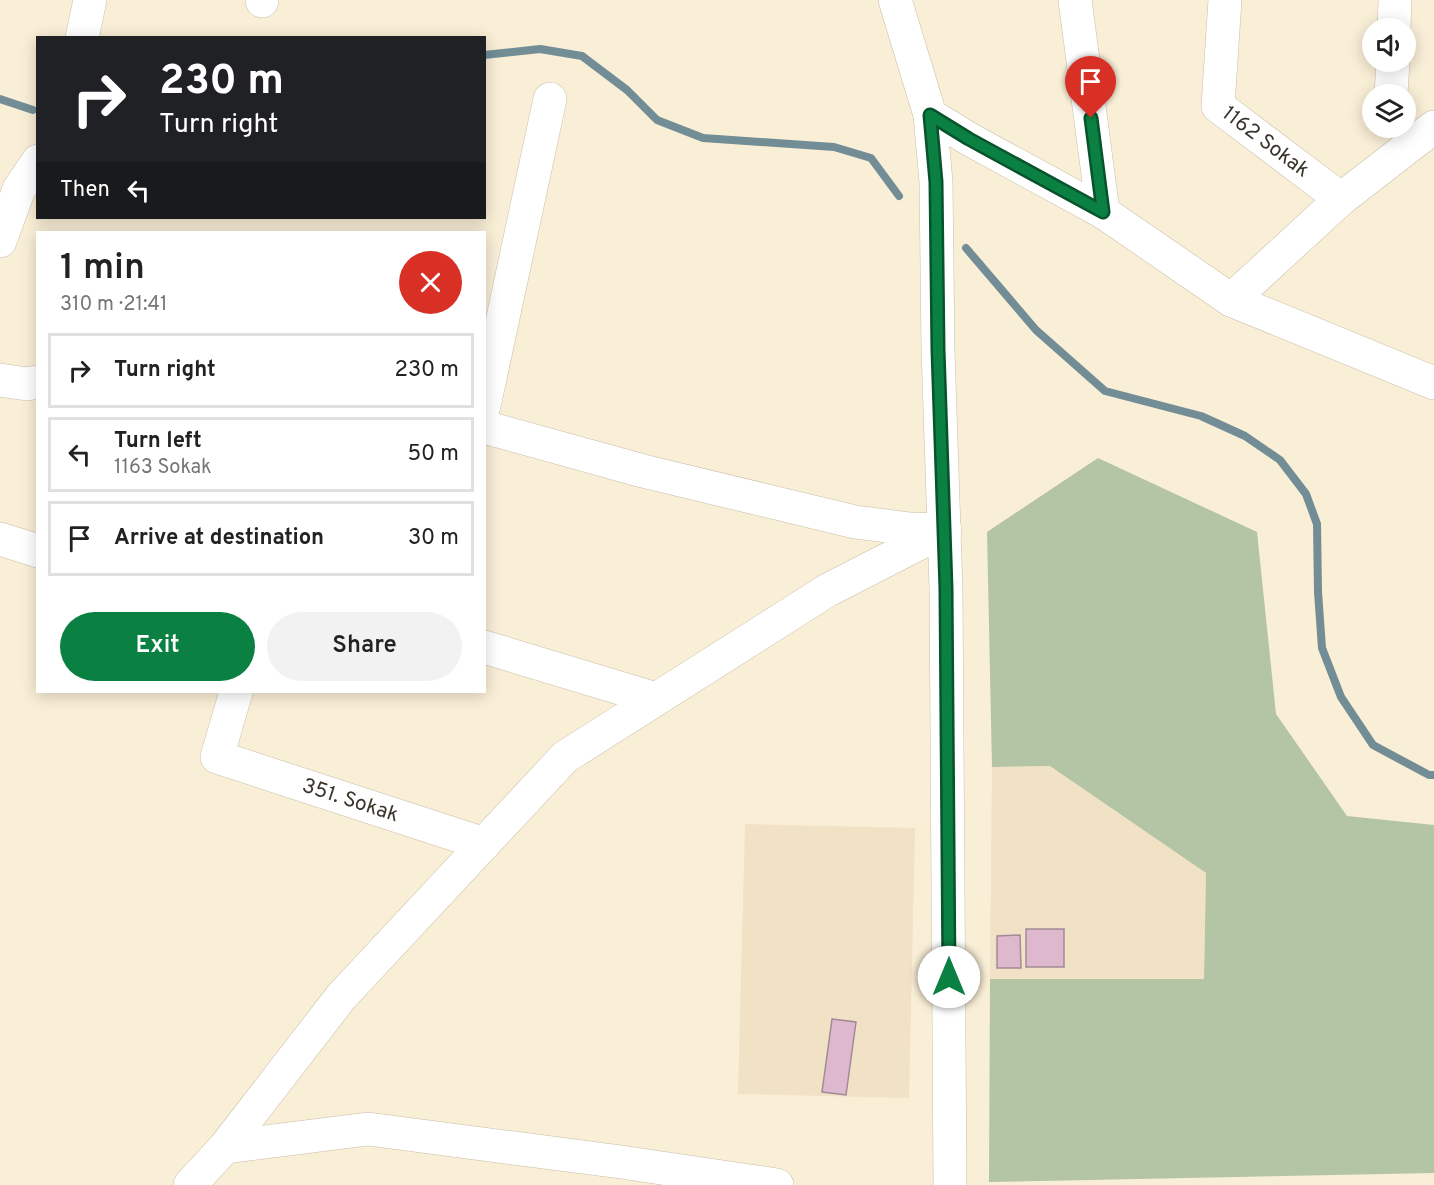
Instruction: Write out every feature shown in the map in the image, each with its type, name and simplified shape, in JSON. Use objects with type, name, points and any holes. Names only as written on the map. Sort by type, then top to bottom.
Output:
[{"type":"street","points":[[82,36],[90,0]]},
{"type":"street","points":[[896,0],[930,115],[936,182],[938,350],[946,601],[950,1185]]},
{"type":"street","points":[[1075,0],[1103,212]]},
{"type":"street","name":"1162 Sokak","points":[[1226,0],[1218,106],[1341,200]]},
{"type":"street","points":[[1394,18],[1395,0]]},
{"type":"street","points":[[486,397],[550,99]]},
{"type":"street","points":[[930,115],[969,139],[1103,212],[1231,300],[1434,383]]},
{"type":"street","points":[[1231,300],[1341,200],[1434,127]]},
{"type":"street","points":[[0,242],[10,185],[36,163]]},
{"type":"street","points":[[0,380],[27,384],[36,382]]},
{"type":"street","points":[[486,428],[643,471],[855,522],[910,529],[945,530]]},
{"type":"street","points":[[190,1185],[225,1147],[341,997],[566,757],[828,590],[945,530]]},
{"type":"street","points":[[0,539],[36,550]]},
{"type":"street","points":[[486,648],[657,699]]},
{"type":"street","name":"351. Sokak","points":[[236,693],[216,757],[484,844]]},
{"type":"street","points":[[225,1147],[369,1130],[621,1162],[777,1185]]},
{"type":"shaded area","points":[[1050,766],[1206,873],[1204,980],[990,979],[992,767]]},
{"type":"shaded area","points":[[745,824],[915,828],[909,1098],[738,1094]]},
{"type":"green space","points":[[1098,458],[1257,532],[1276,714],[1347,816],[1434,825],[1434,1173],[989,1182],[990,979],[1204,979],[1206,873],[1050,766],[992,767],[987,532]]},
{"type":"building","points":[[1026,929],[1064,929],[1064,967],[1026,967]]},
{"type":"building","points":[[1020,935],[1021,968],[997,968],[997,936]]},
{"type":"building","points":[[832,1019],[856,1022],[846,1095],[822,1092]]},
{"type":"waterway","points":[[486,55],[540,49],[582,56],[627,90],[657,120],[703,138],[834,147],[871,158],[899,196]]},
{"type":"waterway","points":[[0,99],[33,110]]},
{"type":"waterway","points":[[966,248],[1036,330],[1105,391],[1201,416],[1245,436],[1280,460],[1306,494],[1317,524],[1322,648],[1341,697],[1373,745],[1429,775],[1434,775]]},
{"type":"route","points":[[949,977],[946,589],[938,350],[936,182],[930,115],[969,139],[1103,212],[1091,118]]}]
